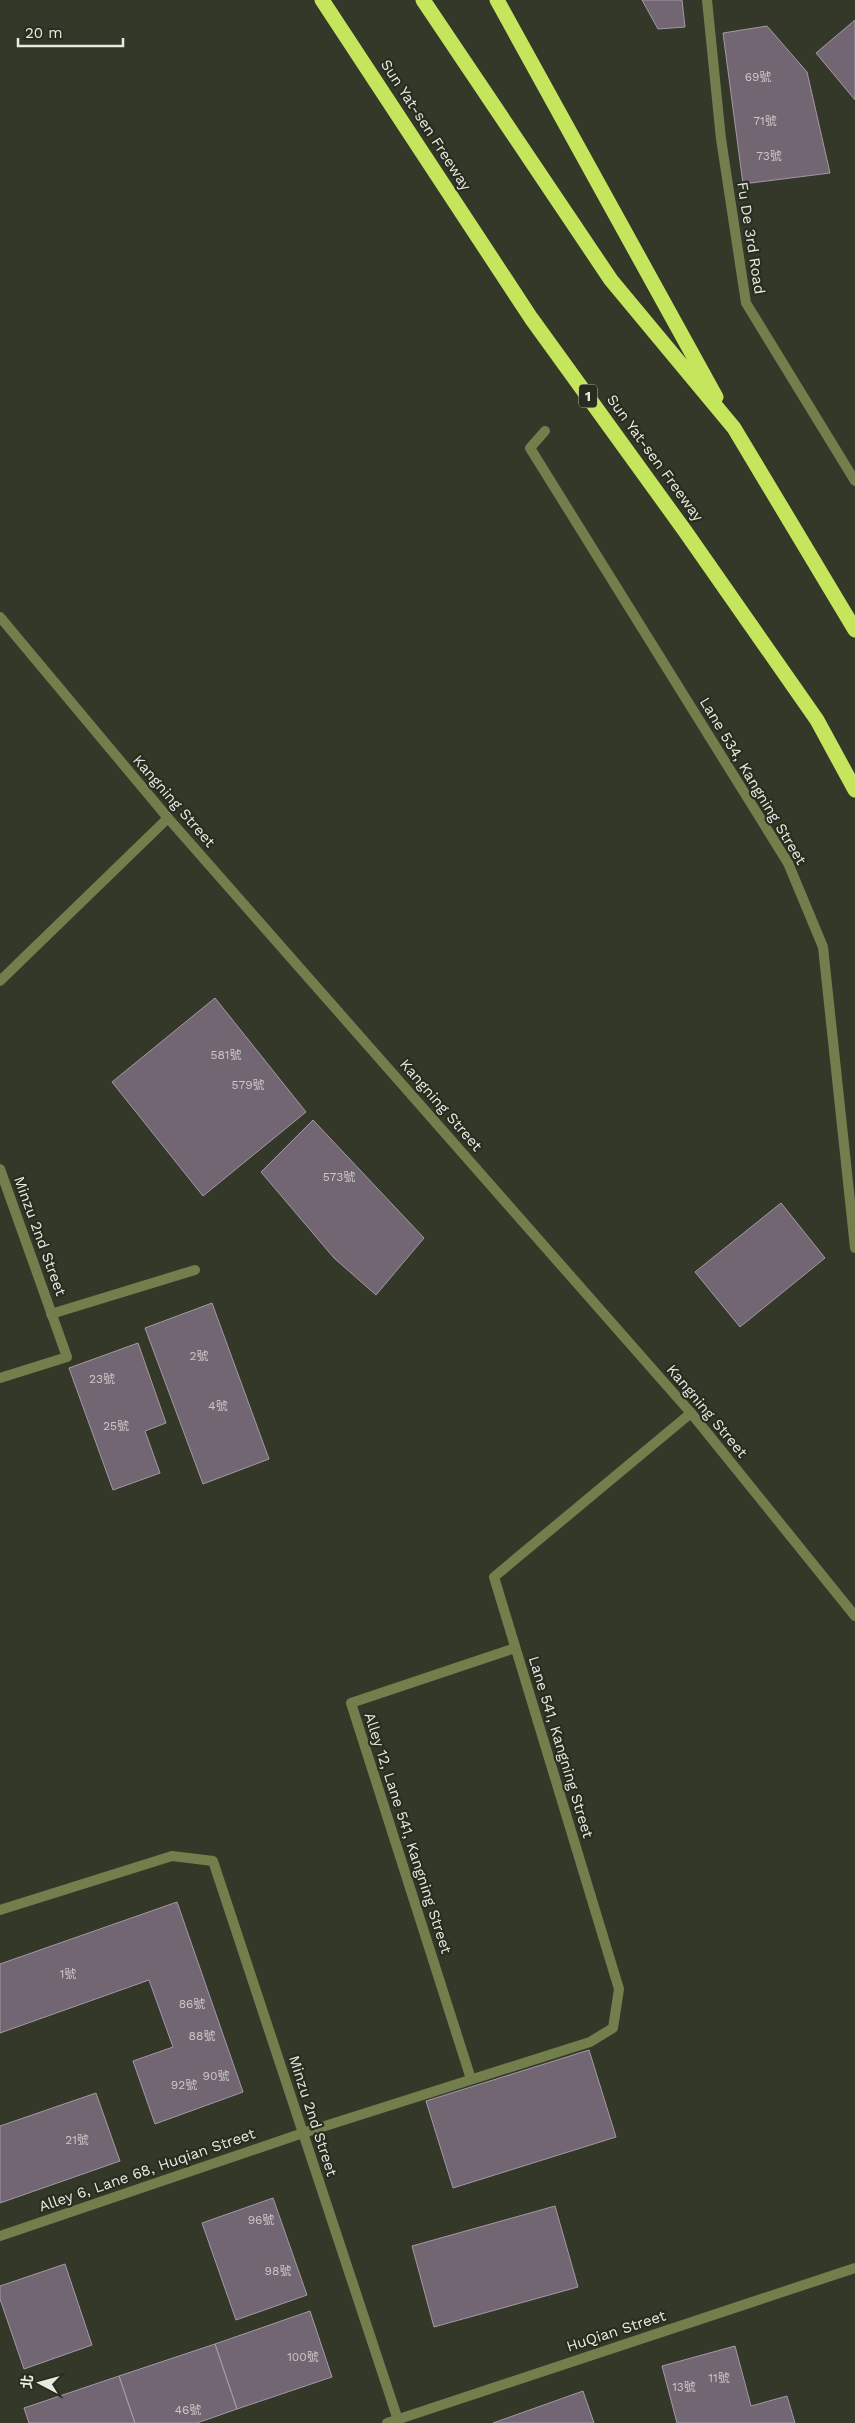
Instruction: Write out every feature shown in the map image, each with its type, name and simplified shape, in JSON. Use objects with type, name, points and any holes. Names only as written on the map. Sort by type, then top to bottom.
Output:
[{"type":"highway","name":"Sun Yat-sen Freeway","points":[[322,0],[531,318],[685,531],[817,720],[855,790]]},
{"type":"highway","points":[[422,0],[611,280],[734,428]]},
{"type":"highway","points":[[497,0],[734,428],[855,630]]},
{"type":"street","name":"Fu De 3rd Road","points":[[707,0],[721,139],[746,303],[855,482]]},
{"type":"street","name":"Lane 534, Kangning Street","points":[[545,431],[530,448],[788,864],[823,947],[855,1248]]},
{"type":"street","name":"Kangning Street","points":[[0,617],[168,818],[691,1413],[855,1616]]},
{"type":"street","points":[[0,981],[168,818]]},
{"type":"street","name":"Minzu 2nd Street","points":[[0,1169],[66,1357],[0,1378]]},
{"type":"street","points":[[51,1314],[195,1270]]},
{"type":"street","name":"Lane 541, Kangning Street","points":[[303,2133],[590,2042],[613,2028],[619,1989],[494,1577],[691,1413]]},
{"type":"street","name":"Alley 12, Lane 541, Kangning Street","points":[[471,2079],[351,1703],[515,1648]]},
{"type":"street","name":"Minzu 2nd Street","points":[[0,1910],[172,1856],[213,1861],[398,2421]]},
{"type":"street","name":"Alley 6, Lane 68, Huqian Street","points":[[0,2236],[303,2133]]},
{"type":"street","name":"HuQian Street","points":[[387,2423],[398,2421],[855,2268]]},
{"type":"building","points":[[642,0],[682,0],[685,27],[658,29]]},
{"type":"building","points":[[855,20],[855,100],[816,53]]},
{"type":"building","points":[[767,26],[807,72],[830,173],[743,184],[723,33]]},
{"type":"building","points":[[215,998],[306,1112],[203,1196],[112,1082]]},
{"type":"building","points":[[313,1120],[424,1238],[376,1295],[334,1258],[261,1172]]},
{"type":"building","points":[[781,1203],[825,1258],[740,1327],[695,1272]]},
{"type":"building","points":[[212,1303],[269,1459],[203,1484],[145,1328]]},
{"type":"building","points":[[138,1343],[166,1423],[145,1431],[160,1473],[113,1490],[69,1368]]},
{"type":"building","points":[[177,1902],[243,2092],[155,2124],[133,2061],[173,2047],[149,1980],[0,2033],[0,1964]]},
{"type":"building","points":[[589,2050],[616,2137],[453,2188],[426,2101]]},
{"type":"building","points":[[96,2093],[120,2161],[0,2203],[0,2126]]},
{"type":"building","points":[[273,2198],[307,2295],[236,2320],[202,2223]]},
{"type":"building","points":[[555,2206],[578,2287],[434,2327],[412,2246]]},
{"type":"building","points":[[65,2264],[92,2345],[24,2369],[0,2299],[0,2286]]},
{"type":"building","points":[[310,2311],[332,2377],[237,2409],[215,2344]]},
{"type":"building","points":[[215,2344],[237,2409],[197,2423],[135,2423],[119,2376]]},
{"type":"building","points":[[735,2346],[751,2406],[787,2396],[795,2423],[677,2423],[662,2366]]},
{"type":"building","points":[[119,2376],[135,2423],[29,2423],[24,2408]]},
{"type":"building","points":[[583,2391],[594,2423],[493,2423]]}]
